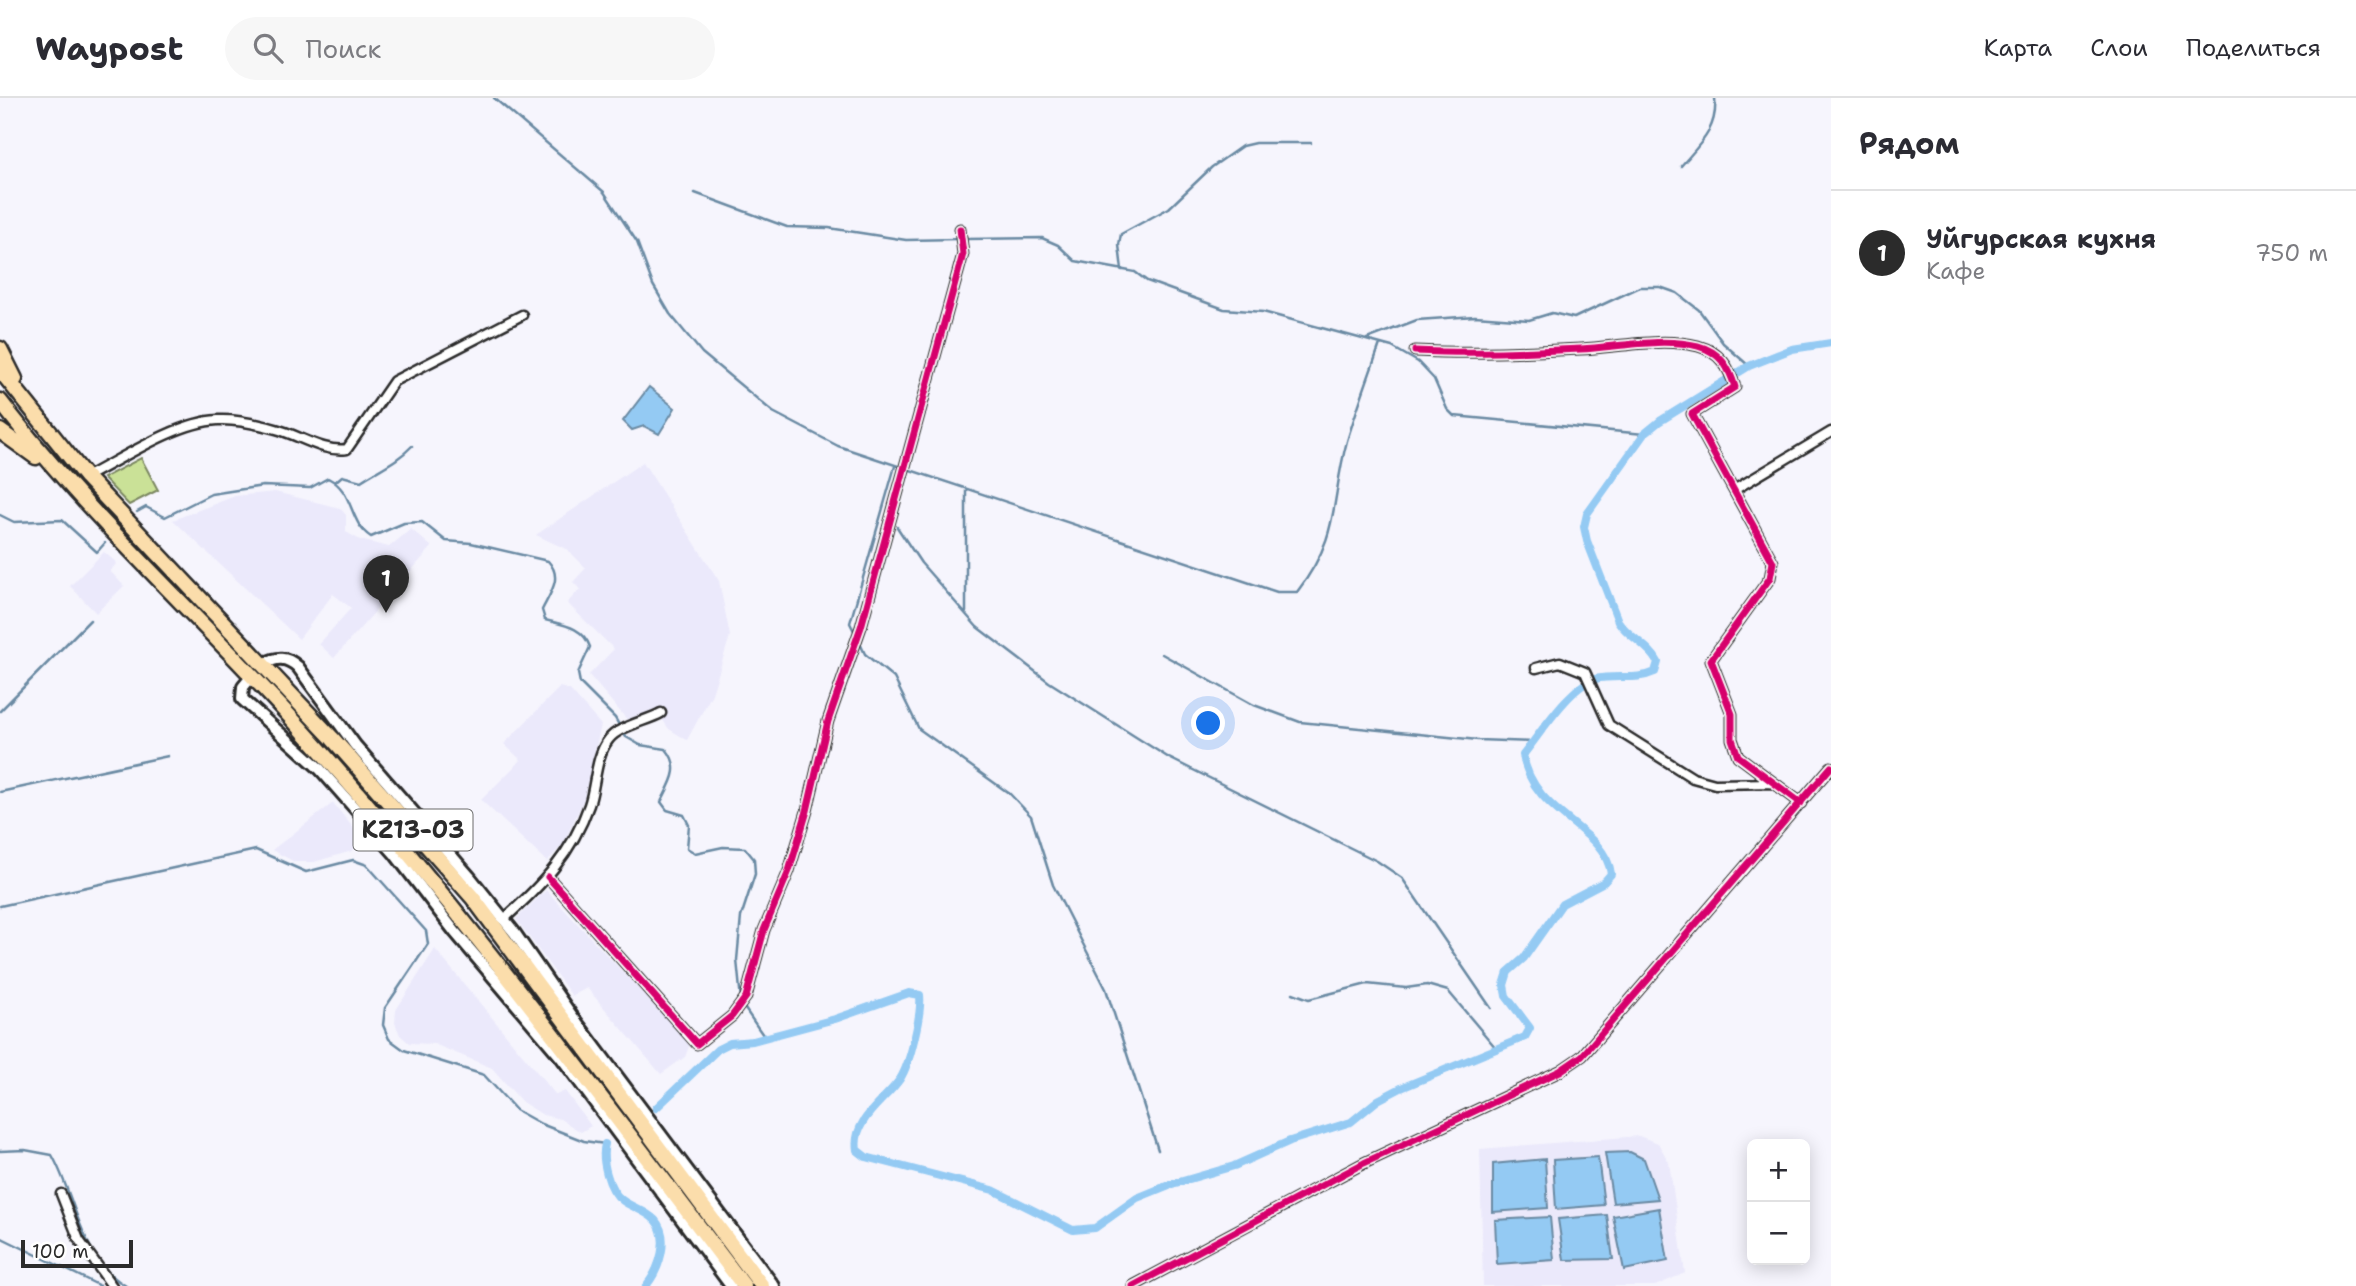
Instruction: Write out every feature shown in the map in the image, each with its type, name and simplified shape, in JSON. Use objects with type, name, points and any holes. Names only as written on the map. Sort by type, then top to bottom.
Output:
[{"type":"highway","points":[[0,349],[27,405]]},
{"type":"highway","name":"KZ13-03","points":[[0,370],[86,477],[263,664],[498,923],[762,1286]]},
{"type":"highway","name":"KZ13-03","points":[[0,401],[66,481],[252,676],[386,827],[460,928],[477,939],[744,1286]]},
{"type":"highway","points":[[0,431],[66,481]]},
{"type":"street","points":[[548,877],[697,1044],[724,1023],[746,997],[764,930],[789,871],[807,811],[828,721],[861,627],[962,254],[960,229]]},
{"type":"street","points":[[86,477],[180,430],[219,420],[250,423],[288,432],[336,451],[347,449],[394,381],[522,315]]},
{"type":"street","points":[[1415,351],[1502,354],[1669,343],[1719,355],[1730,369],[1735,387],[1692,414],[1773,562],[1770,578],[1711,660],[1732,714],[1732,739],[1738,756],[1801,803]]},
{"type":"street","points":[[1734,491],[1831,432]]},
{"type":"street","points":[[263,664],[276,658],[289,659],[298,667],[355,745],[469,876],[498,923],[774,1286]]},
{"type":"street","points":[[1536,668],[1560,662],[1585,672],[1609,725],[1693,778],[1716,784],[1774,783]]},
{"type":"street","points":[[252,676],[243,687],[242,699],[297,746],[340,790],[460,928],[561,1057],[731,1286]]},
{"type":"street","points":[[477,939],[548,877],[570,849],[581,825],[603,747],[610,736],[661,713]]},
{"type":"street","points":[[1133,1286],[1364,1163],[1560,1071],[1582,1056],[1831,767]]},
{"type":"street","points":[[61,1194],[79,1240],[112,1286]]},
{"type":"shaded area","points":[[643,462],[719,581],[730,636],[712,694],[687,740],[669,729],[655,709],[629,722],[589,675],[614,649],[567,603],[580,589],[573,582],[586,568],[568,550],[536,535]]},
{"type":"shaded area","points":[[275,492],[340,508],[346,515],[346,532],[360,540],[389,547],[411,529],[432,547],[334,658],[319,644],[351,608],[333,594],[299,639],[173,520],[235,496]]},
{"type":"shaded area","points":[[104,552],[117,563],[110,571],[124,586],[96,613],[70,586]]},
{"type":"shaded area","points":[[560,687],[570,690],[601,725],[584,799],[564,843],[547,862],[481,800],[521,760],[504,744]]},
{"type":"shaded area","points":[[333,803],[364,841],[352,851],[314,862],[295,862],[272,850]]},
{"type":"shaded area","points":[[546,890],[690,1044],[685,1057],[661,1074],[587,988],[572,996],[516,919]]},
{"type":"shaded area","points":[[435,949],[556,1095],[565,1091],[591,1126],[581,1132],[560,1119],[543,1115],[522,1102],[492,1068],[434,1044],[409,1043],[400,1035],[395,1023],[396,1010]]},
{"type":"shaded area","points":[[1639,1136],[1658,1143],[1669,1162],[1685,1273],[1655,1286],[1483,1286],[1480,1149]]},
{"type":"green space","points":[[141,458],[158,490],[129,505],[103,478]]},
{"type":"water","points":[[649,387],[675,408],[659,434],[644,426],[632,430],[623,421]]},
{"type":"water","points":[[1630,1152],[1644,1159],[1658,1199],[1613,1203],[1605,1153]]},
{"type":"water","points":[[1598,1157],[1604,1205],[1556,1209],[1553,1160]]},
{"type":"water","points":[[1545,1159],[1548,1208],[1493,1212],[1493,1164]]},
{"type":"water","points":[[1659,1208],[1668,1261],[1624,1270],[1613,1216]]},
{"type":"water","points":[[1607,1215],[1613,1259],[1564,1260],[1558,1219]]},
{"type":"water","points":[[1550,1217],[1554,1260],[1497,1264],[1495,1220]]},
{"type":"waterway","points":[[494,98],[604,192],[637,242],[653,285],[670,314],[702,353],[773,412],[838,446],[1277,592],[1297,592],[1321,553],[1328,536],[1347,441],[1380,344]]},
{"type":"waterway","points":[[1681,166],[1711,127],[1715,98]]},
{"type":"waterway","points":[[1122,270],[1119,245],[1121,234],[1169,208],[1212,167],[1242,146],[1255,143],[1311,143]]},
{"type":"waterway","points":[[695,193],[787,227],[829,228],[906,240],[958,239]]},
{"type":"waterway","points":[[965,239],[1042,238],[1058,245],[1075,261],[1135,272],[1147,281],[1224,309],[1263,312],[1392,347],[1418,362],[1434,379],[1447,409],[1454,416],[1644,434]]},
{"type":"waterway","points":[[1367,339],[1417,320],[1475,316],[1529,320],[1552,313],[1574,318],[1640,287],[1660,287],[1677,293],[1699,310],[1723,343],[1749,366]]},
{"type":"waterway","points":[[656,1108],[718,1049],[730,1043],[753,1041],[835,1019],[909,993],[920,995],[917,1026],[904,1072],[864,1120],[857,1139],[857,1150],[866,1157],[993,1190],[1073,1230],[1095,1228],[1137,1198],[1169,1185],[1234,1166],[1290,1141],[1351,1122],[1378,1100],[1401,1088],[1525,1037],[1530,1028],[1506,996],[1504,985],[1508,972],[1524,958],[1562,904],[1604,882],[1611,874],[1606,858],[1596,844],[1540,793],[1529,776],[1523,755],[1566,701],[1585,683],[1595,679],[1648,675],[1655,672],[1658,662],[1618,621],[1587,541],[1584,527],[1587,514],[1644,434],[1660,421],[1749,366],[1792,349],[1831,343]]},
{"type":"waterway","points":[[335,482],[342,476],[361,481],[394,461],[412,446]]},
{"type":"waterway","points":[[855,633],[850,623],[895,466]]},
{"type":"waterway","points":[[137,512],[146,507],[165,517],[211,494],[263,486],[310,488],[328,478],[343,491],[358,523],[371,537],[404,523],[422,522],[446,541],[471,543],[548,561],[555,573],[555,579],[542,610],[545,620],[572,628],[587,640],[590,647],[578,673],[580,683],[615,718],[626,737],[640,745],[666,749],[671,756],[673,775],[661,802],[667,810],[684,815],[689,825],[687,848],[695,853],[723,847],[745,848],[754,859],[755,874],[741,917],[737,960],[741,1000]]},
{"type":"waterway","points":[[966,490],[966,612]]},
{"type":"waterway","points":[[0,515],[14,522],[62,520],[97,552],[105,543]]},
{"type":"waterway","points":[[897,527],[921,563],[977,627],[1049,682],[1169,758],[1377,861],[1402,878],[1491,1008]]},
{"type":"waterway","points":[[0,711],[90,620]]},
{"type":"waterway","points":[[858,639],[865,654],[894,678],[919,729],[1010,794],[1031,816],[1053,885],[1106,989],[1158,1150]]},
{"type":"waterway","points":[[1162,654],[1254,705],[1300,722],[1478,740],[1534,742]]},
{"type":"waterway","points":[[0,792],[168,756]]},
{"type":"waterway","points":[[0,906],[256,850],[306,872],[353,860],[367,865],[426,931],[428,944],[385,1008],[383,1025],[389,1039],[404,1050],[484,1075],[516,1110],[541,1124],[584,1141],[605,1144]]},
{"type":"waterway","points":[[1293,993],[1309,999],[1367,984],[1406,988],[1427,985],[1448,991],[1496,1048]]},
{"type":"waterway","points":[[743,1006],[765,1038]]},
{"type":"waterway","points":[[605,1144],[605,1166],[613,1189],[622,1200],[648,1214],[660,1227],[663,1245],[659,1263],[646,1286]]},
{"type":"waterway","points":[[0,1151],[25,1150],[52,1155],[98,1260],[126,1286]]},
{"type":"waterway","points":[[0,1237],[100,1286]]},
{"type":"cycle path","points":[[548,877],[697,1044],[732,1016],[746,997],[764,930],[789,871],[807,811],[828,721],[861,627],[963,254],[960,229]]},
{"type":"cycle path","points":[[1415,351],[1519,352],[1670,342],[1698,346],[1718,356],[1730,373],[1735,387],[1692,414],[1773,562],[1770,578],[1711,660],[1732,714],[1732,739],[1738,756],[1801,803]]},
{"type":"cycle path","points":[[1133,1286],[1364,1163],[1560,1071],[1582,1056],[1831,767]]},
{"type":"place","name":"Уйгурская кухня","points":[[386,613]]}]
